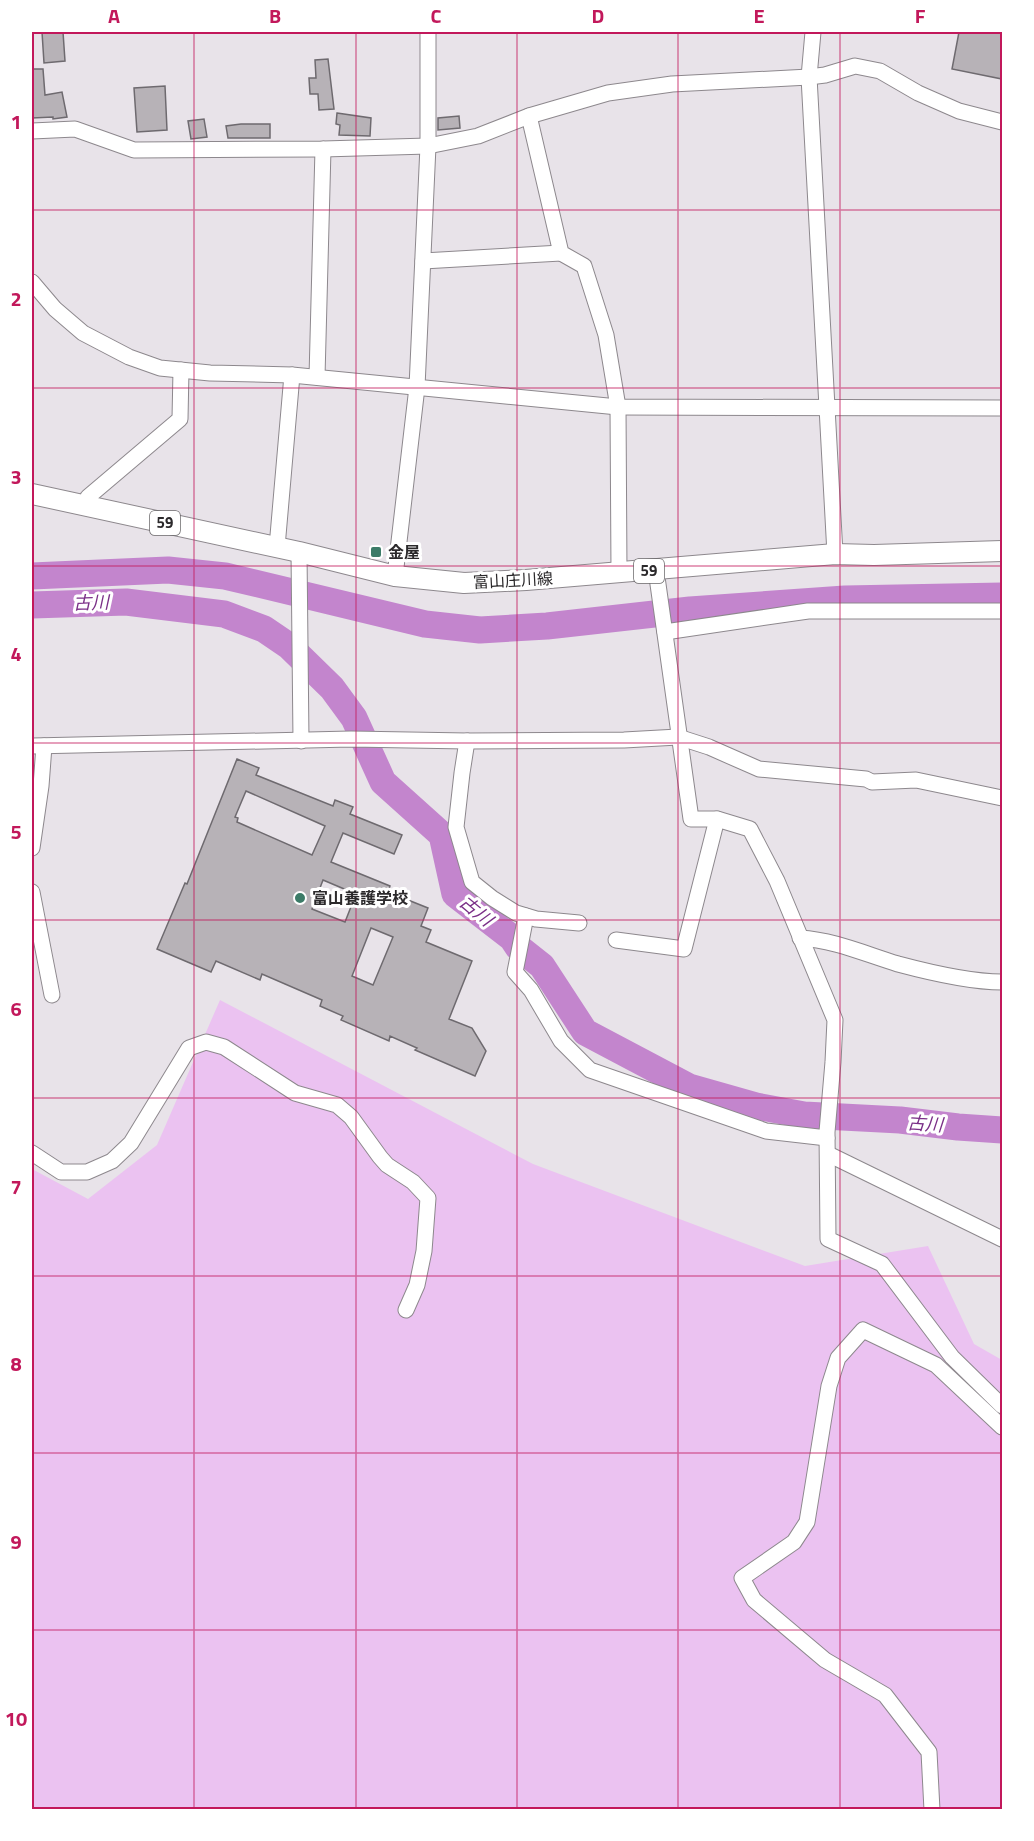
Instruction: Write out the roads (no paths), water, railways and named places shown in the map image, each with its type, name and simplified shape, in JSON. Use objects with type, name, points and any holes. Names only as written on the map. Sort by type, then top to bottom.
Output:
[{"type":"main road","name":"富山庄川線","points":[[32,494],[299,552],[395,576],[464,583],[656,570],[836,554],[874,555],[1002,550]]},
{"type":"street","points":[[395,576],[417,387],[428,146],[428,32]]},
{"type":"street","points":[[813,32],[809,77],[836,554]]},
{"type":"street","points":[[32,131],[75,129],[134,150],[428,146],[478,136],[529,116],[608,93],[683,83],[809,77],[855,66],[880,71],[918,93],[959,111],[1002,122]]},
{"type":"street","points":[[529,116],[561,253]]},
{"type":"street","points":[[317,377],[323,149]]},
{"type":"street","points":[[423,261],[561,253],[584,266],[606,335],[618,407],[619,572]]},
{"type":"street","points":[[32,282],[55,309],[83,333],[129,357],[160,368],[227,374],[317,377],[618,407],[1002,408]]},
{"type":"street","points":[[86,506],[88,497],[180,419],[181,370]]},
{"type":"street","points":[[277,548],[292,375]]},
{"type":"street","points":[[299,552],[301,741]]},
{"type":"street","points":[[656,570],[691,819],[717,819],[750,829],[777,881],[835,1020],[827,1135],[828,1239],[882,1264],[952,1357],[1002,1406]]},
{"type":"street","points":[[664,628],[808,611],[1002,611]]},
{"type":"street","points":[[32,848],[38,746],[351,739],[468,741],[624,740],[678,737],[709,747],[759,769],[866,779],[872,782],[916,780],[1002,798]]},
{"type":"street","points":[[468,741],[456,827],[472,882],[525,922]]},
{"type":"street","points":[[616,940],[684,949],[717,819]]},
{"type":"street","points":[[32,892],[51,995]]},
{"type":"street","points":[[525,922],[536,919],[579,923]]},
{"type":"street","points":[[525,922],[515,972],[531,990],[561,1041],[590,1070],[766,1131],[827,1135]]},
{"type":"street","points":[[800,938],[821,939],[935,973],[1002,982]]},
{"type":"street","points":[[32,1154],[61,1172],[87,1172],[112,1161],[131,1143],[189,1048],[206,1042],[224,1047],[295,1093],[337,1105],[351,1117],[387,1166],[413,1182],[428,1198],[424,1251],[417,1285],[406,1310]]},
{"type":"street","points":[[828,1154],[1002,1239]]},
{"type":"street","points":[[932,1809],[929,1752],[885,1695],[825,1660],[754,1600],[742,1578],[794,1542],[807,1522],[830,1386],[838,1359],[863,1330],[936,1365],[1002,1427]]},
{"type":"waterway","points":[[32,576],[168,570],[225,576],[425,624],[480,630],[547,626],[690,610],[845,599],[1002,596]]},
{"type":"waterway","name":"古川","points":[[32,605],[126,602],[224,614],[264,629],[289,646],[332,688],[354,718],[383,782],[442,835],[455,894],[512,938],[518,947],[542,966],[585,1032],[689,1087],[756,1106],[804,1115],[900,1120],[1002,1130]]},
{"type":"place","name":"金屋","points":[[376,552]]},
{"type":"place","name":"富山養護学校","points":[[300,898]]}]
